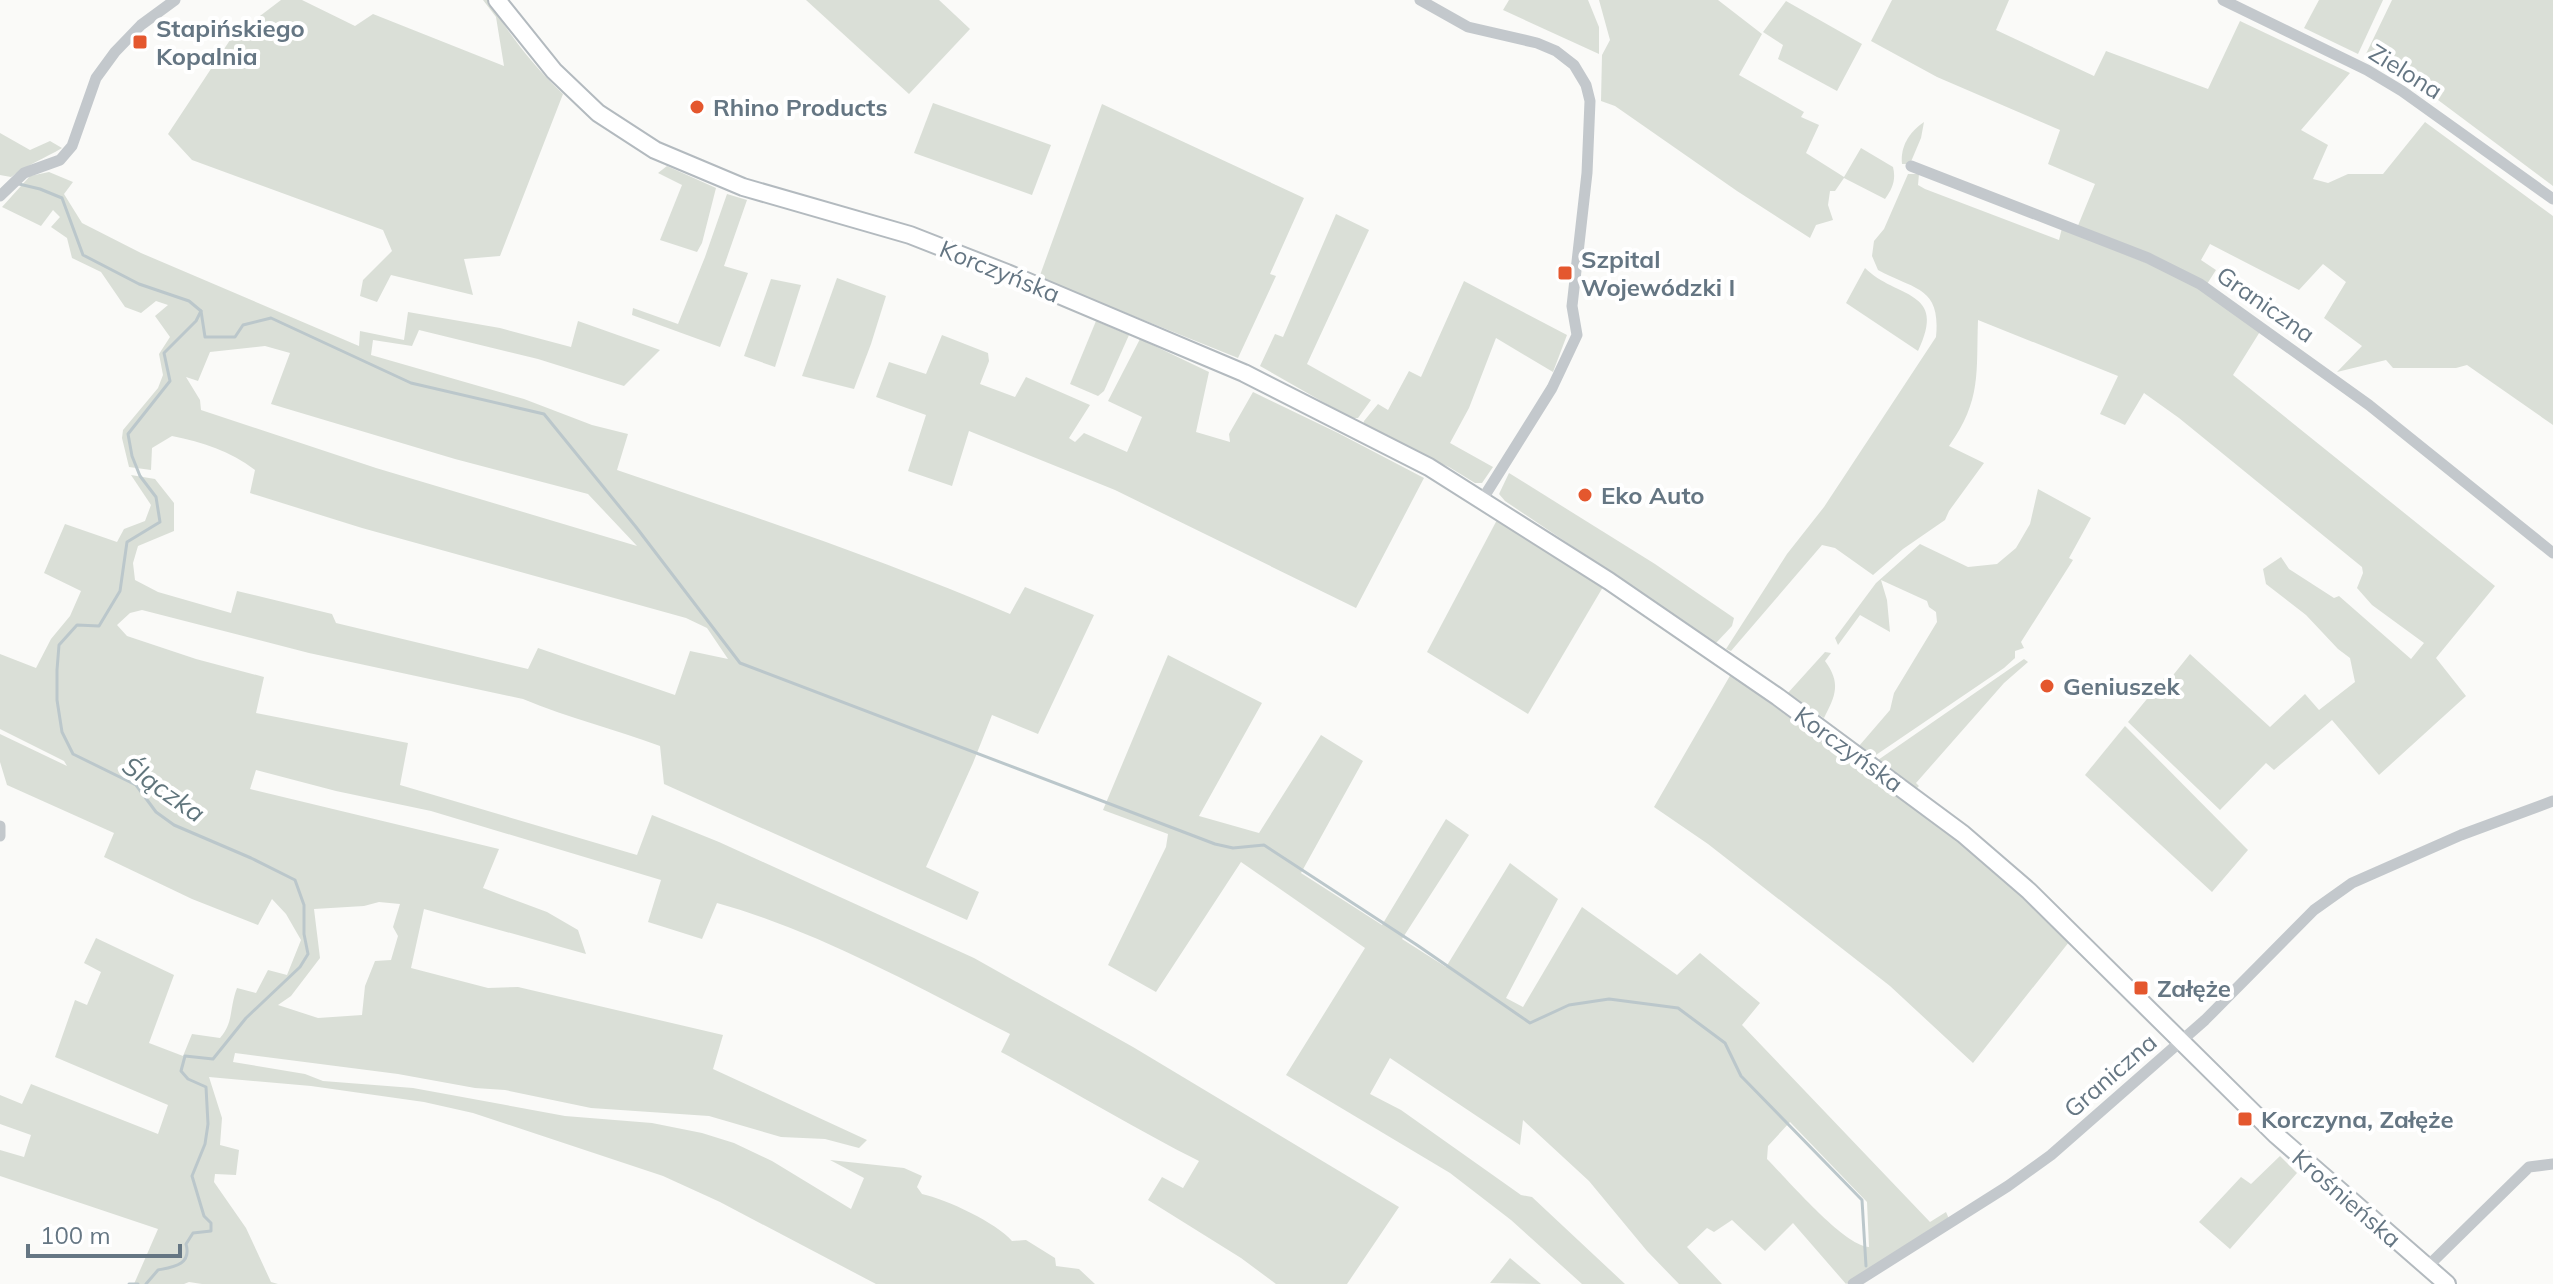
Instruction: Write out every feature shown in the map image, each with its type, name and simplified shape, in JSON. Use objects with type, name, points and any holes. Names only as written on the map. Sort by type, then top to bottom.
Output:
[{"type":"main road","name":"Korczyńska","points":[[497,0],[554,71],[598,113],[655,150],[743,187],[910,235],[1111,315],[1244,373],[1429,467],[1716,653],[1963,834],[2029,891],[2180,1043]]},
{"type":"main road","name":"Korczyńska","points":[[509,0],[529,41]]},
{"type":"main road","name":"Krośnieńska","points":[[2180,1043],[2287,1145],[2447,1284]]},
{"type":"street","points":[[3,193],[24,173],[60,160],[72,146],[96,78],[141,25],[175,0]]},
{"type":"street","points":[[1420,0],[1468,27],[1537,43],[1556,51],[1574,65],[1586,85],[1590,101],[1587,173],[1572,306],[1577,335],[1552,388],[1482,500]]},
{"type":"street","name":"Zielona","points":[[2223,0],[2367,70],[2402,91],[2553,199]]},
{"type":"street","name":"Graniczna","points":[[1911,166],[2148,258],[2200,284],[2369,405],[2553,553]]},
{"type":"street","name":"Graniczna","points":[[1853,1284],[2008,1186],[2051,1155],[2180,1043],[2314,910],[2352,883],[2461,835],[2553,801]]},
{"type":"street","points":[[0,826],[0,836]]},
{"type":"street","points":[[2427,1267],[2529,1167],[2553,1164]]},
{"type":"shaded area","points":[[281,0],[302,0],[355,26],[373,14],[504,66],[496,17],[483,0],[489,0],[522,50],[563,94],[500,256],[464,259],[473,295],[391,275],[377,302],[360,296],[363,280],[392,251],[383,230],[192,160],[168,134],[232,37]]},
{"type":"shaded area","points":[[806,0],[939,0],[970,29],[909,94]]},
{"type":"shaded area","points":[[1509,0],[1588,0],[1599,27],[1599,54],[1503,10]]},
{"type":"shaded area","points":[[1599,0],[1718,0],[1762,34],[1739,75],[1804,112],[1801,117],[1819,125],[1806,153],[1844,177],[1861,148],[1893,167],[1893,183],[1885,199],[1844,178],[1835,191],[1830,191],[1828,205],[1833,220],[1816,225],[1810,238],[1615,106],[1601,101],[1602,55],[1610,40]]},
{"type":"shaded area","points":[[1892,0],[2009,0],[1996,30],[2094,76],[2106,51],[2208,89],[2240,21],[2350,73],[2301,130],[2328,145],[2313,179],[2328,183],[2348,174],[2383,174],[2425,122],[2553,216],[2553,425],[2467,365],[2456,368],[2393,368],[2386,360],[2337,372],[2362,346],[2324,318],[2346,282],[2323,264],[2299,290],[2210,244],[2201,260],[2216,270],[2207,284],[2077,228],[2095,184],[2048,164],[2060,130],[1937,77],[1871,41]]},
{"type":"shaded area","points":[[2319,0],[2383,0],[2358,54],[2304,28]]},
{"type":"shaded area","points":[[2392,0],[2553,0],[2553,186],[2422,88],[2365,56]]},
{"type":"shaded area","points":[[1786,1],[1862,44],[1837,91],[1778,59],[1783,45],[1763,32]]},
{"type":"shaded area","points":[[933,103],[1051,145],[1032,195],[914,153]]},
{"type":"shaded area","points":[[1102,104],[1304,198],[1270,274],[1276,276],[1238,358],[1039,278]]},
{"type":"shaded area","points":[[1924,122],[1910,164],[1902,164],[1902,152],[1907,140]]},
{"type":"shaded area","points":[[0,133],[30,150],[50,141],[62,148],[11,177],[0,175]]},
{"type":"shaded area","points":[[667,166],[716,188],[697,252],[660,240],[682,185],[658,173]]},
{"type":"shaded area","points":[[49,172],[73,182],[64,194],[82,223],[141,253],[359,346],[360,331],[404,340],[408,312],[500,328],[571,347],[578,321],[660,350],[624,386],[538,359],[419,330],[412,346],[373,340],[371,355],[524,399],[592,425],[628,434],[617,470],[864,556],[1010,614],[1025,587],[1094,615],[1038,734],[992,715],[926,867],[979,892],[967,920],[664,784],[660,746],[643,740],[523,699],[309,653],[142,610],[130,613],[117,625],[127,636],[264,677],[256,713],[408,743],[400,785],[637,855],[652,815],[719,842],[974,958],[1133,1047],[1399,1207],[1347,1284],[1276,1284],[1241,1258],[1148,1200],[1162,1177],[1183,1188],[1199,1161],[1001,1052],[1010,1034],[866,961],[793,929],[717,903],[702,939],[648,922],[661,880],[431,811],[256,770],[250,789],[499,849],[483,888],[547,912],[578,930],[586,954],[424,909],[411,968],[488,988],[518,987],[723,1035],[713,1069],[867,1140],[859,1148],[825,1139],[781,1137],[709,1116],[591,1108],[505,1090],[235,1053],[233,1062],[305,1074],[323,1081],[413,1088],[565,1116],[652,1123],[702,1133],[734,1143],[772,1161],[851,1209],[864,1178],[830,1160],[904,1168],[922,1176],[917,1187],[922,1194],[970,1213],[1012,1241],[1026,1240],[1055,1258],[1056,1266],[1079,1269],[1095,1284],[876,1284],[720,1202],[663,1176],[473,1113],[424,1102],[311,1086],[209,1077],[222,1118],[220,1145],[239,1150],[236,1175],[215,1174],[214,1182],[246,1228],[271,1282],[278,1284],[134,1284],[158,1229],[0,1176],[0,1150],[24,1157],[31,1135],[0,1124],[0,1095],[22,1104],[31,1084],[158,1134],[168,1105],[55,1057],[75,1000],[87,1005],[101,972],[84,963],[96,938],[174,975],[149,1043],[183,1056],[192,1034],[220,1038],[229,1021],[237,988],[256,993],[268,970],[287,975],[301,940],[286,914],[272,899],[258,925],[192,899],[104,857],[114,833],[7,785],[0,762],[0,734],[67,766],[64,761],[0,729],[0,654],[36,668],[51,639],[70,616],[81,591],[44,573],[65,524],[117,542],[124,529],[145,521],[151,505],[131,475],[155,479],[174,503],[174,531],[138,546],[133,563],[135,580],[158,592],[231,613],[237,591],[332,614],[336,623],[528,669],[538,648],[675,695],[690,651],[728,659],[707,628],[686,618],[362,528],[250,493],[255,470],[226,452],[205,444],[172,436],[152,448],[151,470],[129,467],[123,430],[158,388],[163,375],[159,354],[170,337],[155,316],[168,305],[156,301],[141,313],[125,307],[101,272],[72,258],[67,238],[51,227],[60,217],[53,210],[41,226],[2,207],[30,176]],"holes":[[[265,346],[290,353],[271,404],[455,459],[588,494],[637,546],[376,468],[201,410],[200,400],[186,377],[198,381],[210,352]],[[379,902],[400,904],[393,927],[398,936],[391,960],[375,961],[365,986],[362,1015],[318,1018],[278,1005],[291,996],[320,958],[314,909]]]},
{"type":"shaded area","points":[[1908,174],[1919,174],[1918,185],[1925,189],[2059,240],[2062,228],[2161,269],[2204,291],[2261,330],[2233,375],[2495,586],[2436,658],[2466,696],[2379,775],[2332,720],[2274,770],[2266,763],[2220,810],[2128,722],[2165,677],[2170,679],[2190,654],[2270,727],[2305,694],[2319,710],[2355,682],[2350,658],[2306,615],[2266,584],[2263,569],[2281,557],[2289,569],[2334,598],[2339,596],[2411,659],[2424,643],[2372,605],[2357,588],[2362,567],[2179,418],[2144,393],[2125,425],[2100,414],[2118,376],[1978,320],[1977,371],[1972,400],[1960,430],[1949,446],[1984,463],[1945,520],[1903,549],[1873,575],[1835,548],[1822,545],[1731,651],[1726,649],[1787,554],[1824,507],[1936,337],[1934,308],[1929,299],[1922,292],[1878,270],[1872,256],[1874,241],[1884,229]]},
{"type":"shaded area","points":[[727,194],[747,200],[724,266],[748,273],[720,347],[632,315],[633,308],[678,324]]},
{"type":"shaded area","points":[[1336,214],[1369,230],[1307,364],[1371,400],[1358,418],[1351,418],[1260,366],[1275,334],[1283,337]]},
{"type":"shaded area","points":[[1865,268],[1923,306],[1927,316],[1926,331],[1918,351],[1846,303]]},
{"type":"shaded area","points":[[837,278],[886,296],[854,389],[802,376]]},
{"type":"shaded area","points":[[771,279],[801,285],[775,367],[744,356]]},
{"type":"shaded area","points":[[1464,281],[1567,335],[1553,372],[1496,338],[1469,408],[1450,443],[1493,467],[1482,483],[1475,483],[1449,467],[1362,429],[1364,421],[1378,404],[1388,410],[1409,371],[1421,377]]},
{"type":"shaded area","points":[[1096,321],[1129,335],[1104,391],[1098,396],[1070,384]]},
{"type":"shaded area","points":[[942,335],[988,353],[989,361],[980,384],[1015,397],[1026,377],[1090,405],[1069,438],[1075,442],[1084,433],[1127,452],[1142,417],[1108,401],[1140,339],[1209,372],[1196,432],[1230,442],[1229,434],[1253,392],[1424,478],[1356,608],[1115,490],[969,431],[952,486],[908,471],[926,415],[876,397],[889,362],[926,374]]},
{"type":"shaded area","points":[[1509,473],[1655,564],[1734,618],[1732,626],[1716,643],[1505,501],[1499,494]]},
{"type":"shaded area","points":[[2038,489],[2091,518],[2069,558],[2073,560],[2021,642],[2024,648],[2015,651],[2015,658],[2004,668],[1873,757],[1859,746],[1890,710],[1894,693],[1937,622],[1936,612],[1927,601],[1881,580],[1887,600],[1890,632],[1860,615],[1838,645],[1835,638],[1876,583],[1920,544],[1968,567],[1997,564],[2016,548],[2030,524]]},
{"type":"shaded area","points":[[1498,518],[1603,587],[1528,714],[1427,652]]},
{"type":"shaded area","points":[[1825,652],[1831,653],[1825,661],[1833,676],[1835,689],[1824,718],[1787,694]]},
{"type":"shaded area","points":[[1168,655],[1262,703],[1199,816],[1259,833],[1321,735],[1363,761],[1301,873],[1382,925],[1446,819],[1469,835],[1402,939],[1446,967],[1510,863],[1558,899],[1506,998],[1523,1007],[1582,907],[1677,975],[1700,953],[1760,1003],[1742,1025],[1930,1222],[1946,1212],[1949,1219],[1846,1284],[1793,1223],[1765,1251],[1732,1220],[1714,1232],[1707,1228],[1687,1247],[1722,1284],[1679,1284],[1589,1181],[1523,1120],[1520,1145],[1390,1058],[1370,1094],[1401,1110],[1521,1195],[1532,1197],[1625,1284],[1582,1284],[1511,1220],[1450,1173],[1286,1075],[1365,948],[1241,862],[1156,992],[1108,965],[1166,847],[1168,834],[1103,810]],"holes":[[[1790,1122],[1867,1202],[1869,1247],[1845,1236],[1816,1210],[1767,1159],[1768,1146]]]},
{"type":"shaded area","points":[[2024,659],[2028,662],[2004,683],[1916,783],[1917,788],[1878,760]]},
{"type":"shaded area","points":[[1731,674],[1937,822],[2017,891],[2069,942],[1973,1063],[1890,986],[1708,844],[1654,807]]},
{"type":"shaded area","points":[[2125,726],[2248,850],[2212,892],[2085,775]]},
{"type":"shaded area","points":[[2280,1156],[2297,1173],[2230,1249],[2199,1222],[2241,1177],[2251,1184]]},
{"type":"shaded area","points":[[1510,1258],[1541,1284],[1490,1283]]},
{"type":"waterway","name":"Ślączka","points":[[19,184],[62,198],[83,255],[139,284],[189,301],[201,311],[196,321],[164,353],[170,381],[128,434],[140,476],[156,497],[160,522],[127,542],[120,591],[99,626],[77,625],[59,645],[57,700],[62,732],[73,754],[136,785],[156,812],[174,825],[295,880],[304,905],[308,954],[300,967],[246,1018],[213,1059],[185,1056],[181,1071],[188,1079],[206,1087],[208,1124],[205,1144],[192,1176],[204,1216],[211,1223],[211,1231],[193,1233],[186,1244],[184,1261],[158,1270],[146,1284]]},
{"type":"waterway","points":[[201,311],[205,337],[235,337],[243,325],[271,318],[411,383],[544,414],[740,663],[1215,844],[1233,848],[1264,845],[1530,1023],[1569,1005],[1609,999],[1678,1008],[1725,1043],[1741,1076],[1862,1200],[1866,1266]]},
{"type":"waterway","name":"Ślączka","points":[[129,1284],[138,1284]]},
{"type":"place","name":"Stapińskiego Kopalnia","points":[[140,42]]},
{"type":"place","name":"Rhino Products","points":[[697,107]]},
{"type":"place","name":"Szpital Wojewódzki I","points":[[1565,273]]},
{"type":"place","name":"Eko Auto","points":[[1585,495]]},
{"type":"place","name":"Geniuszek","points":[[2047,686]]},
{"type":"place","name":"Załęże","points":[[2141,988]]},
{"type":"place","name":"Korczyna, Załęże","points":[[2245,1119]]}]
